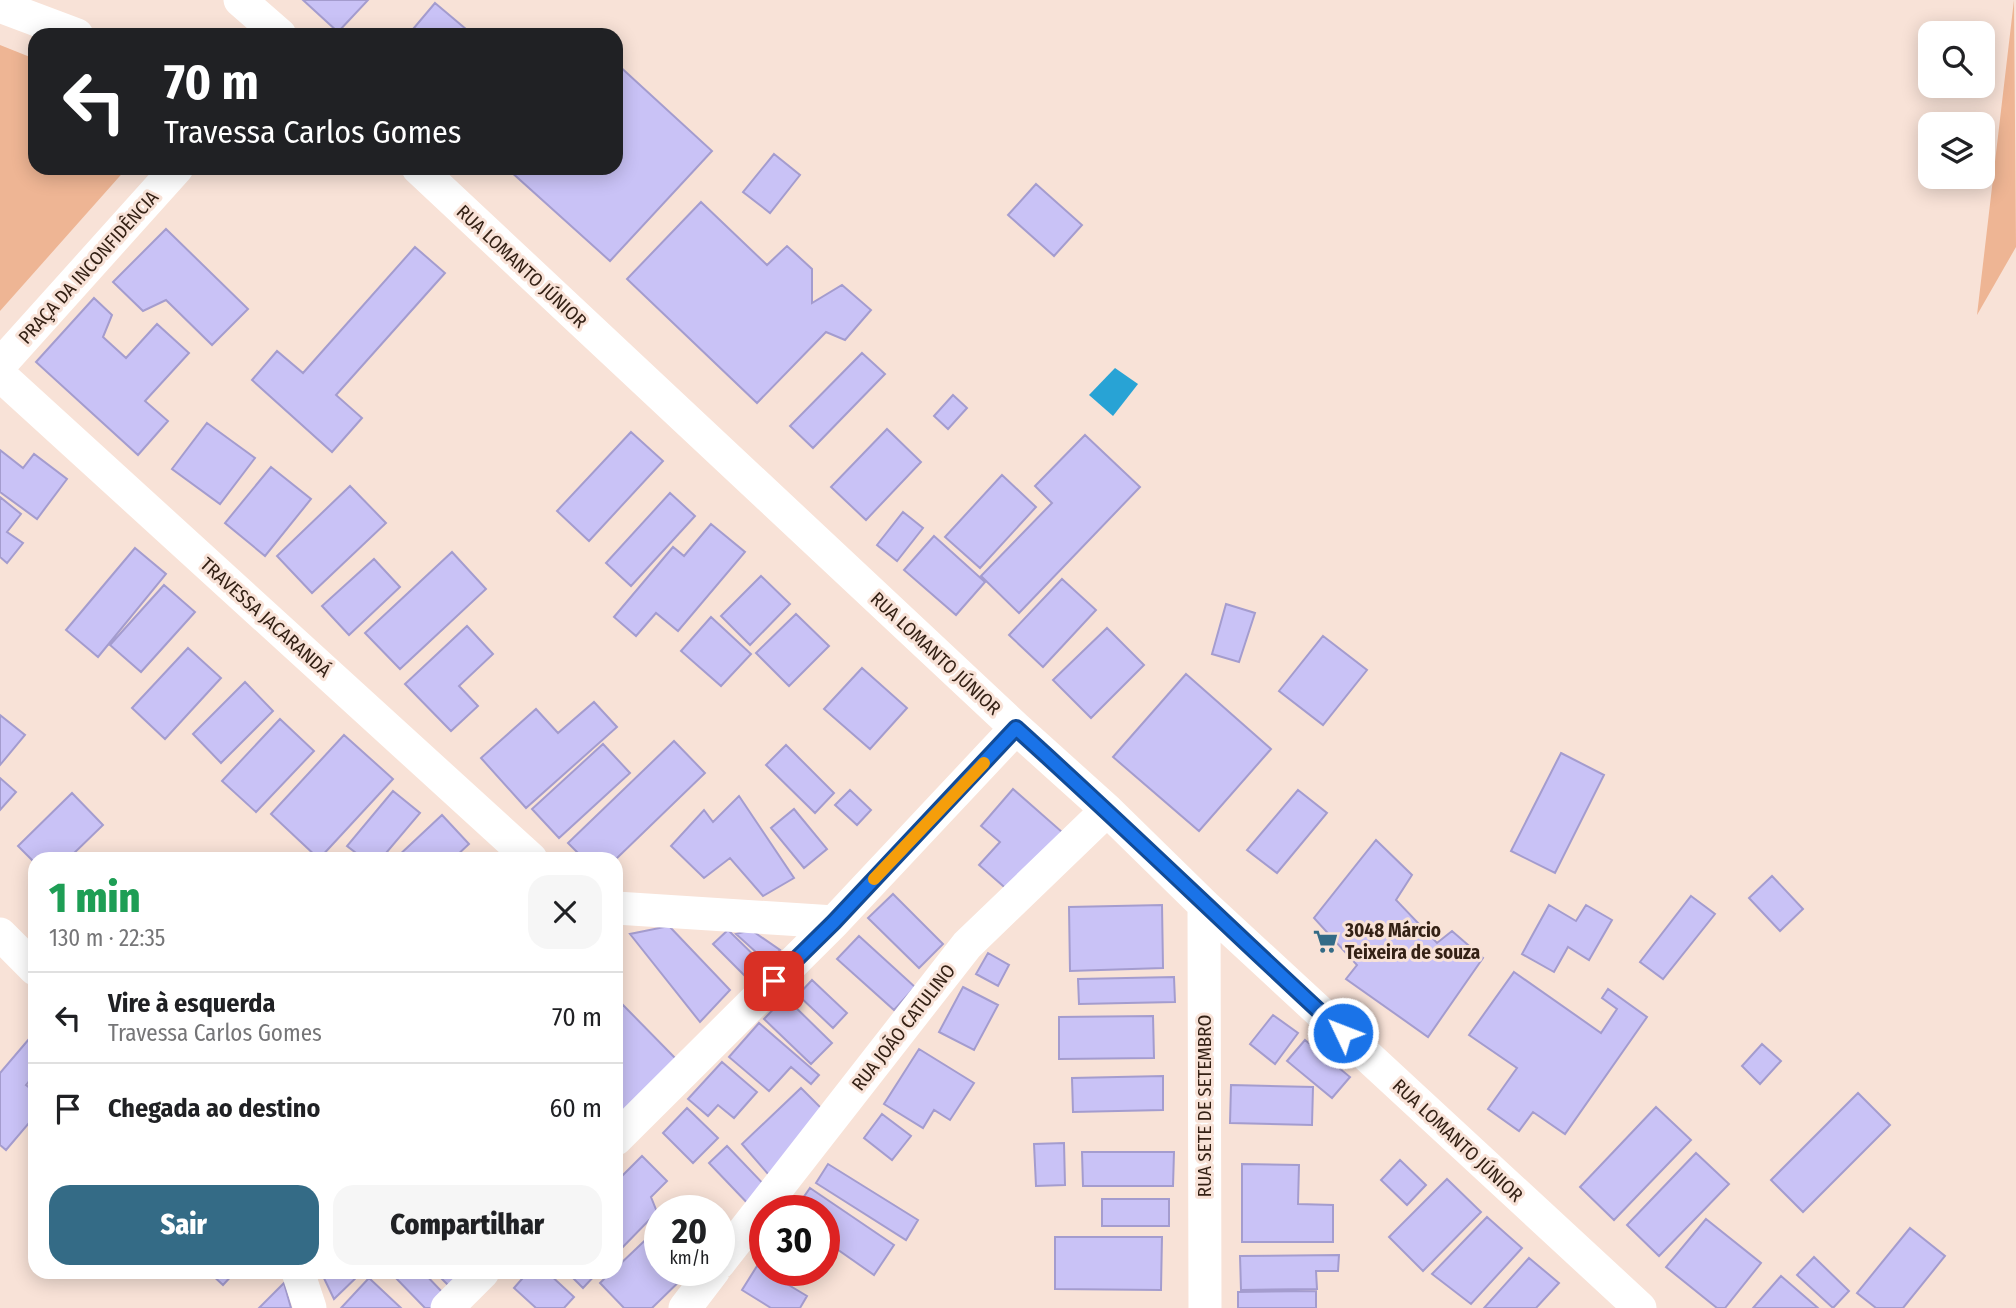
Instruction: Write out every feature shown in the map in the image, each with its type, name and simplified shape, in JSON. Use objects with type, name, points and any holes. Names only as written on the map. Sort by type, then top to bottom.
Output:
[{"type":"street","points":[[240,0],[272,28]]},
{"type":"street","points":[[0,6],[58,28]]},
{"type":"street","name":"PRAÇA DA INCONFIDÊNCIA","points":[[0,365],[171,175]]},
{"type":"street","name":"RUA LOMANTO JÚNIOR","points":[[421,175],[1640,1308]]},
{"type":"street","name":"TRAVESSA JACARANDÁ","points":[[0,375],[523,852]]},
{"type":"street","points":[[623,1132],[834,922],[1016,728]]},
{"type":"street","name":"RUA JOÃO CATULINO","points":[[735,1242],[967,945],[1107,810]]},
{"type":"street","name":"RUA SETE DE SETEMBRO","points":[[1204,905],[1205,1308]]},
{"type":"street","points":[[623,908],[834,922]]},
{"type":"street","points":[[0,934],[28,962]]},
{"type":"street","points":[[300,1279],[310,1308]]},
{"type":"street","points":[[447,1308],[476,1279]]},
{"type":"street","points":[[685,1308],[702,1286]]},
{"type":"shaded area","points":[[2014,0],[2016,247],[1977,315],[1992,189],[1995,189],[1995,162]]},
{"type":"shaded area","points":[[0,45],[28,56],[28,175],[121,175],[0,311]]},
{"type":"water","points":[[1115,368],[1138,384],[1113,416],[1089,395]]},
{"type":"building","points":[[303,0],[368,0],[342,28],[334,28]]},
{"type":"building","points":[[435,3],[465,28],[414,28]]},
{"type":"building","points":[[623,69],[712,151],[610,261],[515,175],[623,175]]},
{"type":"building","points":[[774,154],[800,175],[770,213],[743,192]]},
{"type":"building","points":[[1036,184],[1082,225],[1054,256],[1008,215]]},
{"type":"building","points":[[701,202],[767,265],[787,246],[812,269],[812,303],[842,285],[871,310],[845,340],[826,332],[757,403],[627,279]]},
{"type":"building","points":[[166,229],[248,309],[212,345],[166,300],[143,311],[113,282]]},
{"type":"building","points":[[415,247],[445,273],[336,395],[362,418],[332,452],[252,380],[277,351],[303,373]]},
{"type":"building","points":[[94,298],[112,315],[103,337],[126,358],[157,324],[189,353],[145,401],[168,421],[138,455],[36,362]]},
{"type":"building","points":[[862,353],[885,374],[813,448],[790,426]]},
{"type":"building","points":[[953,395],[967,408],[948,429],[934,416]]},
{"type":"building","points":[[207,423],[255,458],[220,504],[172,469]]},
{"type":"building","points":[[887,429],[921,462],[866,520],[831,487]]},
{"type":"building","points":[[631,432],[663,461],[589,541],[557,511]]},
{"type":"building","points":[[1085,435],[1140,487],[1019,613],[981,576],[1052,503],[1035,486]]},
{"type":"building","points":[[0,450],[23,468],[34,454],[67,479],[37,519],[0,492]]},
{"type":"building","points":[[271,467],[311,499],[265,556],[225,523]]},
{"type":"building","points":[[1002,475],[1036,507],[980,568],[945,537]]},
{"type":"building","points":[[350,486],[386,523],[312,593],[277,556]]},
{"type":"building","points":[[670,493],[695,516],[631,586],[606,563]]},
{"type":"building","points":[[0,497],[21,514],[7,532],[23,543],[7,563],[0,557]]},
{"type":"building","points":[[903,512],[923,528],[897,561],[877,545]]},
{"type":"building","points":[[711,524],[745,552],[678,631],[656,613],[636,636],[614,617],[673,547],[684,556]]},
{"type":"building","points":[[934,536],[985,582],[956,615],[904,570]]},
{"type":"building","points":[[135,548],[166,574],[98,657],[66,630]]},
{"type":"building","points":[[452,552],[486,589],[400,669],[365,633]]},
{"type":"building","points":[[374,559],[400,587],[349,635],[322,606]]},
{"type":"building","points":[[761,576],[790,604],[750,645],[721,616]]},
{"type":"building","points":[[1062,579],[1096,610],[1043,667],[1009,635]]},
{"type":"building","points":[[164,585],[195,612],[141,672],[110,645]]},
{"type":"building","points":[[1226,604],[1255,613],[1239,662],[1212,654]]},
{"type":"building","points":[[796,614],[829,646],[789,686],[756,653]]},
{"type":"building","points":[[711,617],[751,654],[721,686],[681,651]]},
{"type":"building","points":[[467,626],[493,654],[459,686],[478,706],[451,731],[405,684]]},
{"type":"building","points":[[1107,628],[1144,665],[1091,718],[1053,680]]},
{"type":"building","points":[[1323,636],[1367,670],[1323,725],[1279,691]]},
{"type":"building","points":[[188,648],[221,678],[165,739],[132,708]]},
{"type":"building","points":[[862,668],[907,708],[870,749],[824,709]]},
{"type":"building","points":[[1186,674],[1271,749],[1199,831],[1113,757]]},
{"type":"building","points":[[245,682],[273,711],[221,763],[193,734]]},
{"type":"building","points":[[594,702],[617,727],[526,808],[481,758],[536,709],[558,733]]},
{"type":"building","points":[[0,715],[25,735],[0,765]]},
{"type":"building","points":[[280,719],[314,751],[256,812],[222,781]]},
{"type":"building","points":[[344,735],[393,779],[325,852],[312,852],[271,814]]},
{"type":"building","points":[[674,741],[705,773],[623,852],[577,852],[568,843]]},
{"type":"building","points":[[603,744],[630,773],[559,838],[532,809]]},
{"type":"building","points":[[786,745],[834,793],[815,813],[766,765]]},
{"type":"building","points":[[1561,753],[1604,775],[1555,873],[1511,851]]},
{"type":"building","points":[[0,778],[16,792],[0,810]]},
{"type":"building","points":[[1013,789],[1062,832],[1010,892],[979,865],[1000,842],[981,826]]},
{"type":"building","points":[[850,790],[871,810],[857,825],[835,805]]},
{"type":"building","points":[[1298,790],[1327,813],[1277,873],[1247,850]]},
{"type":"building","points":[[393,791],[420,813],[387,852],[355,852],[347,846]]},
{"type":"building","points":[[72,793],[103,825],[75,852],[28,852],[28,856],[18,846]]},
{"type":"building","points":[[739,796],[794,878],[763,896],[730,858],[704,878],[671,846],[704,810],[713,822]]},
{"type":"building","points":[[794,809],[827,849],[804,868],[771,828]]},
{"type":"building","points":[[442,815],[469,844],[460,852],[402,852]]},
{"type":"building","points":[[1376,840],[1412,875],[1396,900],[1437,943],[1452,931],[1483,958],[1428,1037],[1346,979],[1357,965],[1314,918]]},
{"type":"building","points":[[1772,876],[1803,909],[1780,931],[1749,898]]},
{"type":"building","points":[[893,894],[943,944],[919,968],[868,918]]},
{"type":"building","points":[[1691,896],[1715,914],[1663,979],[1640,962]]},
{"type":"building","points":[[1162,905],[1163,968],[1070,971],[1069,907]]},
{"type":"building","points":[[1549,905],[1576,921],[1586,905],[1612,920],[1589,960],[1568,947],[1554,972],[1522,954]]},
{"type":"building","points":[[669,926],[730,990],[700,1022],[630,934]]},
{"type":"building","points":[[728,930],[765,966],[750,981],[713,944]]},
{"type":"building","points":[[751,930],[780,950],[768,963],[736,934]]},
{"type":"building","points":[[859,936],[915,987],[894,1010],[837,959]]},
{"type":"building","points":[[988,953],[1009,965],[998,986],[976,974]]},
{"type":"building","points":[[1514,972],[1601,1033],[1617,1009],[1602,998],[1608,989],[1647,1017],[1565,1134],[1533,1112],[1519,1131],[1488,1109],[1517,1068],[1469,1035]]},
{"type":"building","points":[[1174,977],[1175,1002],[1079,1004],[1078,979]]},
{"type":"building","points":[[812,980],[847,1013],[833,1028],[798,995]]},
{"type":"building","points":[[963,987],[998,1005],[974,1050],[939,1032]]},
{"type":"building","points":[[785,997],[832,1043],[811,1064],[764,1019]]},
{"type":"building","points":[[623,1005],[678,1061],[623,1111]]},
{"type":"building","points":[[1273,1015],[1298,1033],[1275,1064],[1250,1044]]},
{"type":"building","points":[[1153,1016],[1154,1058],[1059,1059],[1059,1017]]},
{"type":"building","points":[[759,1023],[819,1075],[811,1084],[791,1067],[769,1091],[729,1057]]},
{"type":"building","points":[[28,1040],[28,1124],[6,1150],[0,1145],[0,1073]]},
{"type":"building","points":[[1305,1040],[1350,1077],[1332,1098],[1287,1061]]},
{"type":"building","points":[[1762,1044],[1781,1061],[1760,1084],[1742,1066]]},
{"type":"building","points":[[919,1049],[974,1083],[950,1120],[934,1110],[923,1128],[884,1104]]},
{"type":"building","points":[[722,1062],[757,1092],[734,1118],[718,1105],[708,1116],[688,1099]]},
{"type":"building","points":[[1163,1076],[1163,1110],[1073,1112],[1072,1078]]},
{"type":"building","points":[[1231,1085],[1313,1087],[1312,1125],[1230,1123]]},
{"type":"building","points":[[801,1088],[830,1117],[775,1182],[742,1144]]},
{"type":"building","points":[[1858,1093],[1890,1125],[1803,1212],[1771,1180]]},
{"type":"building","points":[[1656,1107],[1691,1140],[1614,1220],[1580,1187]]},
{"type":"building","points":[[687,1108],[718,1138],[693,1163],[663,1133]]},
{"type":"building","points":[[882,1114],[911,1136],[892,1160],[864,1138]]},
{"type":"building","points":[[1064,1143],[1065,1185],[1036,1186],[1034,1144]]},
{"type":"building","points":[[727,1146],[772,1193],[749,1195],[749,1205],[709,1163]]},
{"type":"building","points":[[1082,1152],[1174,1152],[1173,1186],[1083,1186]]},
{"type":"building","points":[[1696,1153],[1729,1184],[1659,1256],[1627,1225]]},
{"type":"building","points":[[642,1156],[667,1181],[653,1195],[644,1195],[644,1225],[623,1247],[623,1175]]},
{"type":"building","points":[[1400,1160],[1426,1185],[1407,1205],[1381,1180]]},
{"type":"building","points":[[828,1164],[918,1220],[906,1240],[840,1198],[840,1195],[835,1195],[816,1183]]},
{"type":"building","points":[[1242,1164],[1299,1165],[1298,1204],[1333,1205],[1333,1242],[1242,1242]]},
{"type":"building","points":[[1447,1179],[1481,1212],[1423,1271],[1389,1237]]},
{"type":"building","points":[[810,1188],[820,1195],[805,1195]]},
{"type":"building","points":[[1102,1199],[1169,1199],[1169,1226],[1102,1226]]},
{"type":"building","points":[[840,1208],[894,1245],[874,1275],[840,1251]]},
{"type":"building","points":[[1487,1217],[1522,1248],[1471,1304],[1432,1274]]},
{"type":"building","points":[[1706,1219],[1761,1263],[1725,1308],[1717,1308],[1666,1267]]},
{"type":"building","points":[[1910,1228],[1945,1256],[1903,1308],[1876,1308],[1857,1293]]},
{"type":"building","points":[[1055,1237],[1162,1237],[1161,1290],[1055,1289]]},
{"type":"building","points":[[644,1241],[644,1286],[675,1286],[652,1308],[624,1308],[600,1283],[604,1279],[623,1279],[623,1261]]},
{"type":"building","points":[[1339,1255],[1338,1271],[1316,1271],[1317,1289],[1241,1290],[1240,1256]]},
{"type":"building","points":[[1814,1257],[1849,1291],[1833,1308],[1797,1275]]},
{"type":"building","points":[[1529,1258],[1559,1283],[1536,1308],[1484,1308]]},
{"type":"building","points":[[1781,1276],[1818,1308],[1753,1308]]},
{"type":"building","points":[[217,1279],[229,1279],[223,1285]]},
{"type":"building","points":[[324,1279],[355,1279],[334,1299]]},
{"type":"building","points":[[370,1279],[401,1308],[341,1308]]},
{"type":"building","points":[[397,1279],[430,1279],[445,1295],[431,1308],[425,1308]]},
{"type":"building","points":[[442,1279],[459,1279],[451,1288]]},
{"type":"building","points":[[522,1279],[555,1279],[574,1297],[564,1308],[536,1308],[514,1288]]},
{"type":"building","points":[[574,1279],[591,1279],[583,1288]]},
{"type":"building","points":[[749,1279],[749,1286],[790,1286],[807,1296],[800,1308],[771,1308],[742,1290]]},
{"type":"building","points":[[284,1283],[291,1308],[259,1308]]},
{"type":"building","points":[[1316,1291],[1316,1308],[1238,1308],[1238,1292]]},
{"type":"slow traffic","points":[[874,879],[984,763]]},
{"type":"place","name":"3048 Márcio Teixeira de souza","points":[[1325,941]]},
{"type":"route","points":[[774,981],[834,922],[1016,728],[1107,810],[1204,905],[1343,1033]]}]
